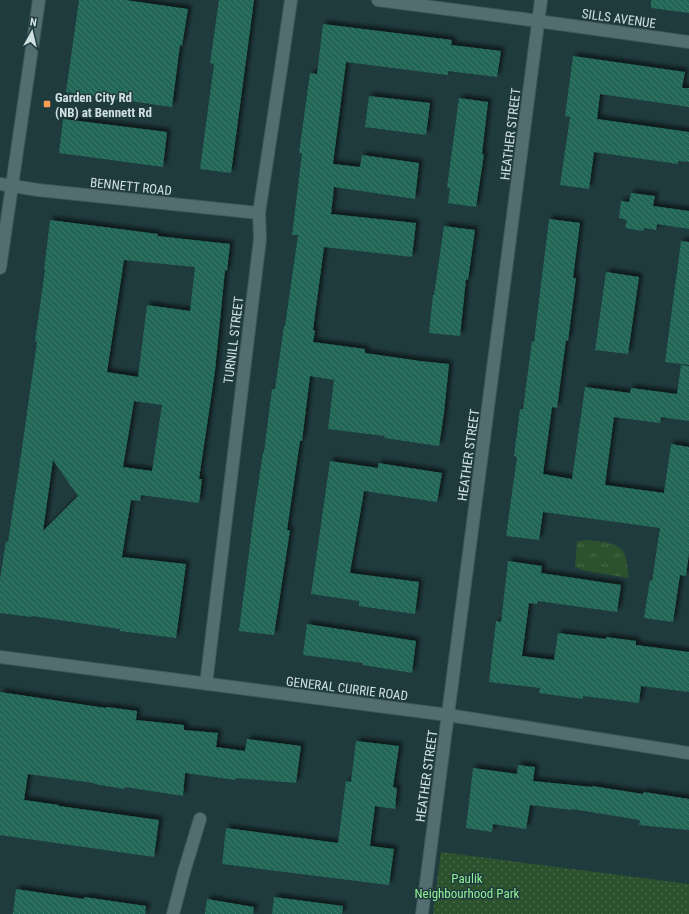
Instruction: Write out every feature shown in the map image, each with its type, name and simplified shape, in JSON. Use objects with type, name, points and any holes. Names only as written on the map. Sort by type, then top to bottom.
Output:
[{"type":"street","points":[[0,268],[6,185],[39,0]]},
{"type":"street","name":"TURNILL STREET","points":[[206,684],[260,239],[259,213],[291,0]]},
{"type":"street","name":"SILLS AVENUE","points":[[378,0],[689,42]]},
{"type":"street","name":"HEATHER STREET","points":[[422,914],[541,0]]},
{"type":"street","name":"BENNETT ROAD","points":[[6,185],[259,213]]},
{"type":"street","name":"GENERAL CURRIE ROAD","points":[[0,657],[448,715],[689,753]]},
{"type":"street","points":[[173,914],[200,819]]},
{"type":"green space","points":[[588,540],[610,543],[620,548],[624,552],[626,558],[629,578],[586,571],[575,567],[577,541]]},
{"type":"green space","name":"Paulik Neighbourhood Park","points":[[441,852],[689,884],[689,914],[433,914]]},
{"type":"building","points":[[79,0],[125,0],[188,9],[182,46],[180,45],[172,107],[66,92]]},
{"type":"building","points":[[219,0],[254,0],[231,173],[200,169],[214,64],[210,63]]},
{"type":"building","points":[[651,0],[689,0],[689,13],[651,8]]},
{"type":"building","points":[[323,24],[452,40],[451,45],[501,51],[497,77],[448,71],[448,75],[346,62],[333,164],[360,167],[362,155],[419,163],[415,199],[334,187],[331,214],[416,223],[412,257],[324,247],[313,330],[315,331],[313,342],[365,349],[365,353],[449,364],[444,413],[439,446],[384,438],[385,436],[328,429],[334,380],[310,376],[302,441],[300,441],[287,530],[290,530],[274,635],[239,631],[272,389],[275,389],[298,235],[292,235],[302,153],[299,153],[310,73],[317,74]]},
{"type":"building","points":[[573,56],[685,72],[682,88],[689,88],[689,107],[600,94],[597,119],[689,132],[689,162],[678,161],[678,164],[594,152],[589,189],[560,185],[570,117],[565,116]]},
{"type":"building","points":[[369,96],[430,103],[426,135],[365,127]]},
{"type":"building","points":[[459,98],[488,102],[482,154],[484,154],[476,207],[448,203],[450,188],[447,188]]},
{"type":"building","points":[[63,119],[167,132],[163,167],[59,153]]},
{"type":"building","points":[[631,193],[655,196],[653,206],[689,211],[689,229],[657,224],[656,230],[644,228],[643,231],[625,228],[627,220],[619,218],[621,201],[629,202]]},
{"type":"building","points":[[549,219],[580,223],[573,278],[576,278],[568,341],[566,340],[557,408],[552,407],[543,474],[572,479],[585,387],[630,393],[631,388],[677,394],[681,365],[689,366],[689,421],[661,417],[660,423],[614,417],[605,485],[664,493],[671,444],[689,447],[689,553],[686,576],[680,575],[673,622],[644,618],[650,580],[652,581],[660,528],[543,512],[539,540],[506,536],[517,457],[514,456],[520,409],[523,409],[532,341],[534,342]]},
{"type":"building","points":[[50,220],[158,234],[157,236],[230,244],[227,271],[225,270],[215,371],[199,479],[202,479],[199,503],[141,495],[140,501],[131,500],[122,557],[186,564],[176,638],[120,631],[120,629],[32,616],[0,613],[0,579],[6,541],[8,542],[21,455],[37,342],[35,341]],"holes":[[[124,260],[195,267],[190,311],[147,305],[138,377],[107,372]],[[134,401],[162,405],[152,471],[123,467]],[[53,460],[78,496],[43,531]]]},
{"type":"building","points":[[444,226],[475,230],[468,280],[466,279],[460,336],[429,333],[433,295]]},
{"type":"building","points":[[681,241],[689,242],[689,365],[665,362]]},
{"type":"building","points":[[606,272],[639,277],[628,354],[595,350]]},
{"type":"building","points":[[330,461],[378,468],[378,463],[442,473],[437,502],[364,491],[350,573],[419,582],[415,614],[359,606],[359,601],[311,594]]},
{"type":"building","points":[[508,561],[542,566],[541,573],[621,585],[617,612],[538,601],[537,604],[529,603],[522,656],[554,660],[558,633],[636,641],[636,645],[689,652],[689,692],[641,686],[639,703],[583,696],[583,699],[539,693],[540,688],[489,682],[496,621],[501,622]]},
{"type":"building","points":[[307,624],[416,641],[412,673],[363,665],[363,663],[303,655]]},
{"type":"building","points":[[0,692],[106,708],[137,711],[136,720],[184,725],[184,730],[218,733],[216,747],[245,751],[247,739],[301,746],[296,783],[236,778],[236,780],[185,773],[183,796],[125,787],[125,789],[28,774],[24,800],[159,820],[154,857],[0,835]]},
{"type":"building","points":[[356,741],[399,746],[393,787],[397,788],[395,809],[375,806],[370,846],[394,849],[389,885],[222,864],[226,828],[338,843],[346,781],[351,782]]},
{"type":"building","points":[[518,765],[535,767],[533,781],[592,786],[643,794],[644,792],[689,799],[689,830],[639,825],[640,820],[572,809],[530,805],[526,829],[493,824],[492,832],[466,828],[473,768],[517,774]]},
{"type":"building","points":[[16,889],[146,906],[145,914],[13,914]]},
{"type":"building","points":[[274,897],[343,906],[342,914],[272,914]]},
{"type":"building","points":[[207,899],[254,907],[253,914],[205,914]]},
{"type":"place","name":"Garden City Rd (NB) at Bennett Rd","points":[[47,104]]}]
